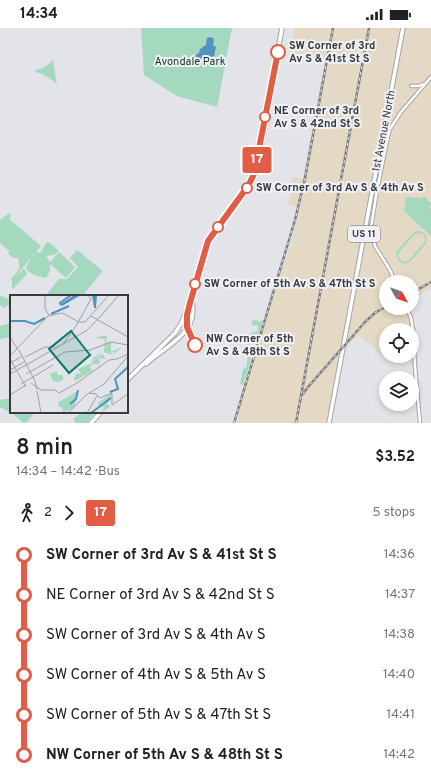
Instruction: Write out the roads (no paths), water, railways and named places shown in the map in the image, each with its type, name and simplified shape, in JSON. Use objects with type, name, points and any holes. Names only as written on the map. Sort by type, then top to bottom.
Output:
[{"type":"main road","points":[[128,379],[176,331],[182,322],[192,296],[208,241],[253,180],[257,168],[271,96],[282,28]]},
{"type":"main road","name":"1st Avenue North","points":[[329,423],[403,28]]},
{"type":"main road","points":[[392,275],[374,242],[371,228],[388,136],[401,112],[431,77]]},
{"type":"main road","points":[[411,86],[421,86],[428,80]]},
{"type":"main road","points":[[128,382],[148,362],[184,333],[190,324],[193,314],[192,296]]},
{"type":"main road","points":[[410,315],[413,330],[414,366],[420,423]]},
{"type":"main road","points":[[90,423],[99,413]]},
{"type":"water","points":[[210,37],[214,39],[213,45],[216,47],[214,56],[203,58],[198,61],[193,60],[193,57],[206,45],[207,38]]},
{"type":"railway","points":[[234,423],[295,220],[305,178],[333,28]]},
{"type":"railway","points":[[296,423],[369,28]]},
{"type":"railway","points":[[419,289],[431,282]]},
{"type":"railway","points":[[303,394],[365,322],[379,310]]},
{"type":"place","name":"SW Corner of 3rd Av S & 41st St S","points":[[278,52]]},
{"type":"place","name":"NE Corner of 3rd Av S & 42nd St S","points":[[265,117]]},
{"type":"place","name":"SW Corner of 3rd Av S & 4th Av S","points":[[247,188]]},
{"type":"place","name":"SW Corner of 5th Av S & 47th St S","points":[[195,284]]},
{"type":"place","name":"NW Corner of 5th Av S & 48th St S","points":[[195,345]]},
{"type":"park label","name":"Avondale Park","points":[[190,62]]}]
